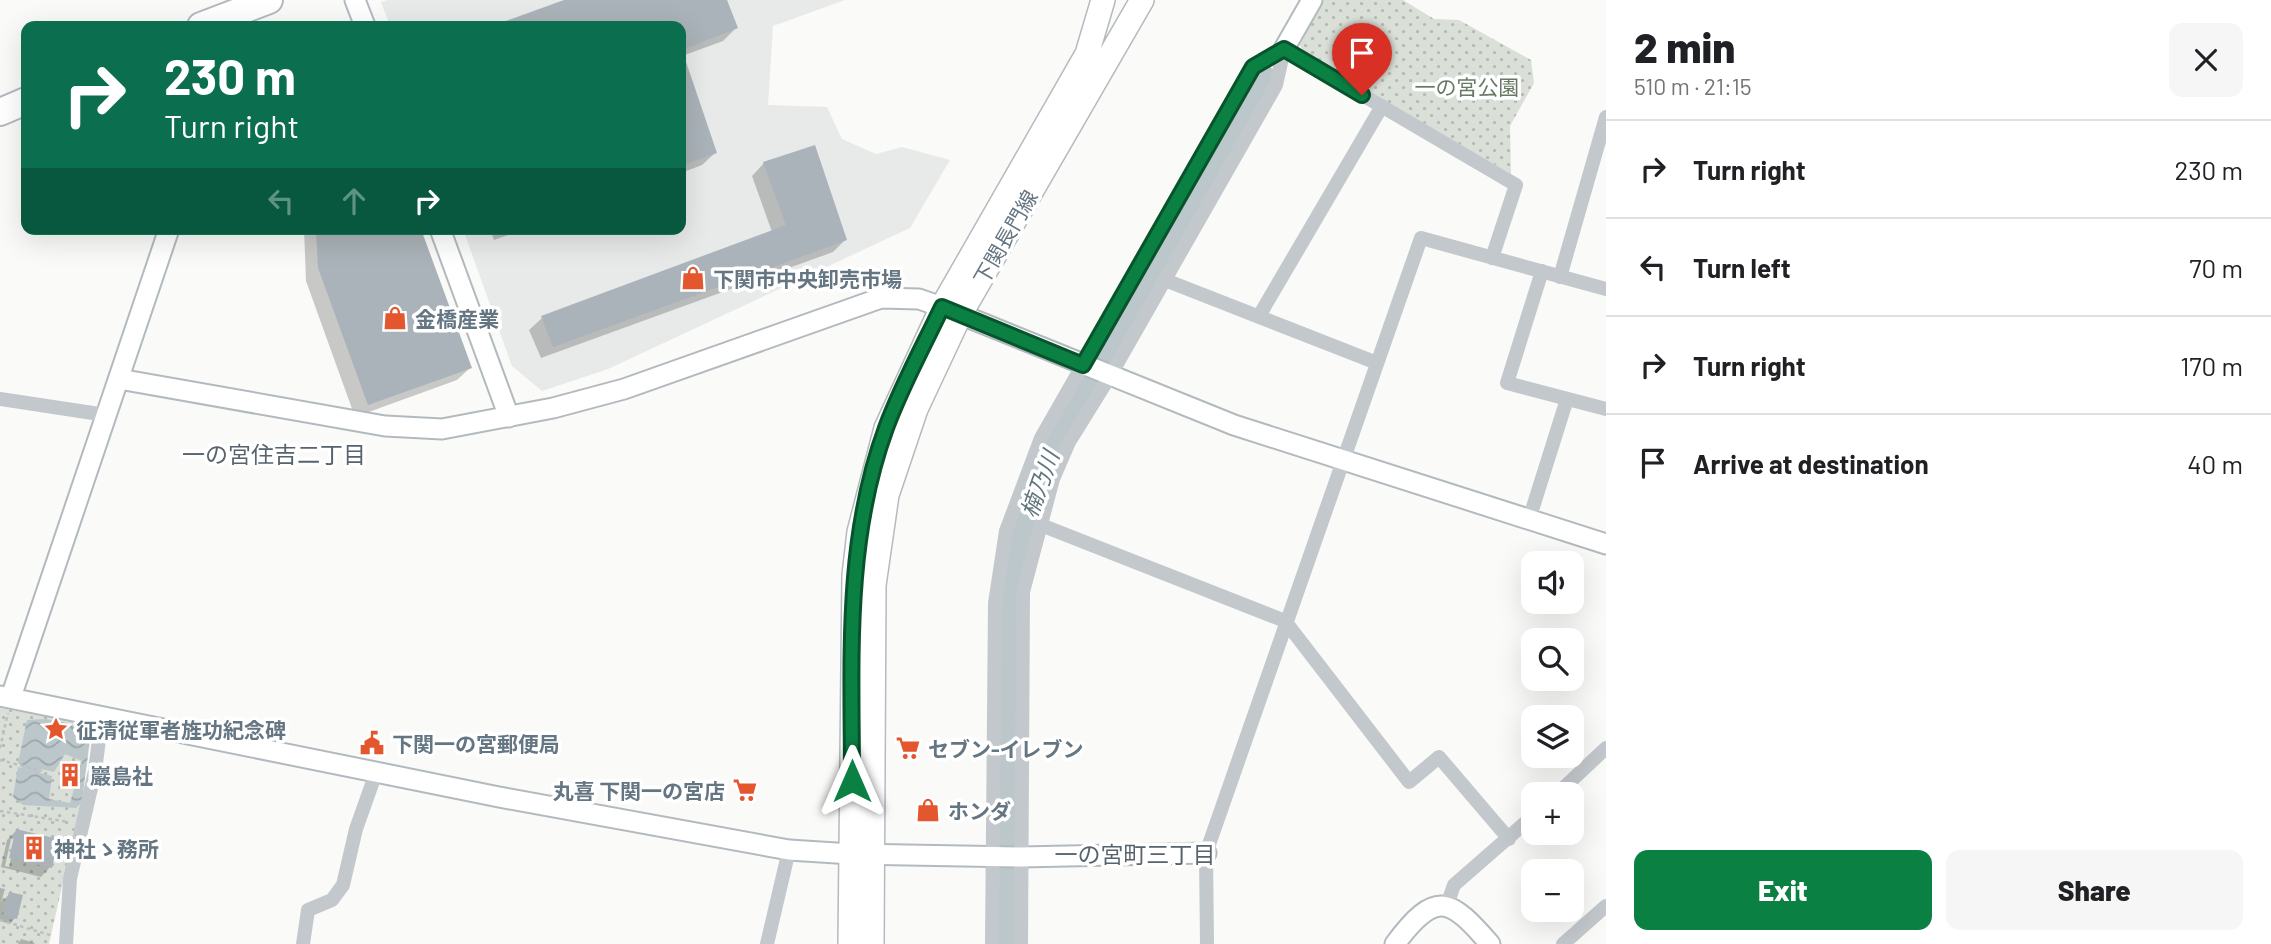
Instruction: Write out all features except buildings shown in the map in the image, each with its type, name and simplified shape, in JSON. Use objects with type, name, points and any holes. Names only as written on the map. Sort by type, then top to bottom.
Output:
[{"type":"highway","points":[[214,18],[269,0]]},
{"type":"highway","points":[[0,112],[21,103]]},
{"type":"main road","name":"下関長門線","points":[[872,944],[861,854],[851,639],[859,532],[886,428],[1087,54],[1103,0]]},
{"type":"main road","name":"下関長門線","points":[[951,311],[1142,0]]},
{"type":"main road","name":"下関長門線","points":[[850,944],[861,854]]},
{"type":"street","points":[[355,0],[363,21]]},
{"type":"street","points":[[1021,944],[1006,857],[994,842],[994,610],[1006,531],[1041,439],[1165,280],[1276,85],[1284,49],[1312,0]]},
{"type":"street","points":[[1284,49],[1516,185],[1492,258]]},
{"type":"street","points":[[992,944],[1006,857],[1023,592],[1053,479],[1096,370],[1253,67],[1284,49]]},
{"type":"street","points":[[1259,316],[1382,106]]},
{"type":"street","points":[[1560,277],[1606,117]]},
{"type":"street","points":[[167,235],[7,701],[102,716],[499,797],[789,850],[1006,857],[1206,853]]},
{"type":"street","points":[[442,235],[509,417]]},
{"type":"street","points":[[1207,944],[1206,853],[1421,238],[1606,289]]},
{"type":"street","points":[[1542,271],[1507,383],[1606,410]]},
{"type":"street","points":[[1165,280],[1377,363]]},
{"type":"street","points":[[119,379],[385,426],[442,429],[509,417],[624,389],[881,298],[919,299],[1234,425],[1606,544]]},
{"type":"street","points":[[0,399],[106,415]]},
{"type":"street","points":[[1533,507],[1567,399]]},
{"type":"street","points":[[1041,525],[1285,621],[1409,782],[1439,757],[1509,839]]},
{"type":"street","points":[[66,944],[70,879],[95,771],[102,716]]},
{"type":"street","points":[[1570,782],[1606,748]]},
{"type":"street","points":[[303,944],[308,910],[332,900],[343,885],[356,829],[377,770]]},
{"type":"street","points":[[1447,905],[1454,886],[1521,828]]},
{"type":"street","points":[[767,944],[789,850]]},
{"type":"street","points":[[1395,944],[1430,909],[1447,905],[1463,913],[1490,944]]},
{"type":"street","points":[[1563,944],[1606,906]]},
{"type":"path","points":[[0,748],[7,701]]},
{"type":"path","points":[[0,761],[42,771]]},
{"type":"path","points":[[0,811],[83,824]]},
{"type":"path","points":[[0,919],[44,933]]},
{"type":"shaded area","points":[[845,0],[773,26],[768,105],[827,107],[842,139],[876,154],[902,147],[950,160],[910,228],[608,369],[542,391],[512,366],[465,235],[686,235],[686,21],[388,21],[381,2]]},
{"type":"green space","name":"一の宮公園","points":[[1324,0],[1403,0],[1434,19],[1459,20],[1531,60],[1534,83],[1510,126],[1511,174],[1305,54],[1298,42]]},
{"type":"green space","points":[[0,708],[83,722],[91,736],[81,803],[49,944],[0,944]]},
{"type":"water","points":[[27,720],[55,721],[52,734],[61,734],[58,721],[86,728],[90,736],[82,802],[76,808],[23,805],[13,797],[18,767],[22,768],[23,765],[18,763]],"holes":[[[65,754],[82,761],[70,803],[49,799],[52,776],[40,773],[41,769],[54,772]]]},
{"type":"waterway","name":"楠乃川","points":[[1007,944],[1009,629],[1012,593],[1026,521],[1053,444],[1263,78]]},
{"type":"place","name":"下関市中央卸売市場","points":[[693,278]]},
{"type":"place","name":"金橋産業","points":[[395,318]]},
{"type":"place","name":"征清従軍者旌功紀念碑","points":[[56,729]]},
{"type":"place","name":"下関一の宮郵便局","points":[[372,743]]},
{"type":"place","name":"セブン-イレブン","points":[[908,748]]},
{"type":"place","name":"巖島社","points":[[70,775]]},
{"type":"place","name":"丸喜 下関一の宮店","points":[[745,790]]},
{"type":"place","name":"ホンダ","points":[[928,810]]},
{"type":"place","name":"神社ゝ務所","points":[[34,848]]},
{"type":"district","name":"一の宮住吉二丁目","points":[[274,454]]},
{"type":"district","name":"一の宮町三丁目","points":[[1135,854]]},
{"type":"route","points":[[852,781],[851,639],[859,532],[886,428],[942,307],[1083,365],[1253,67],[1284,49],[1362,95]]}]
